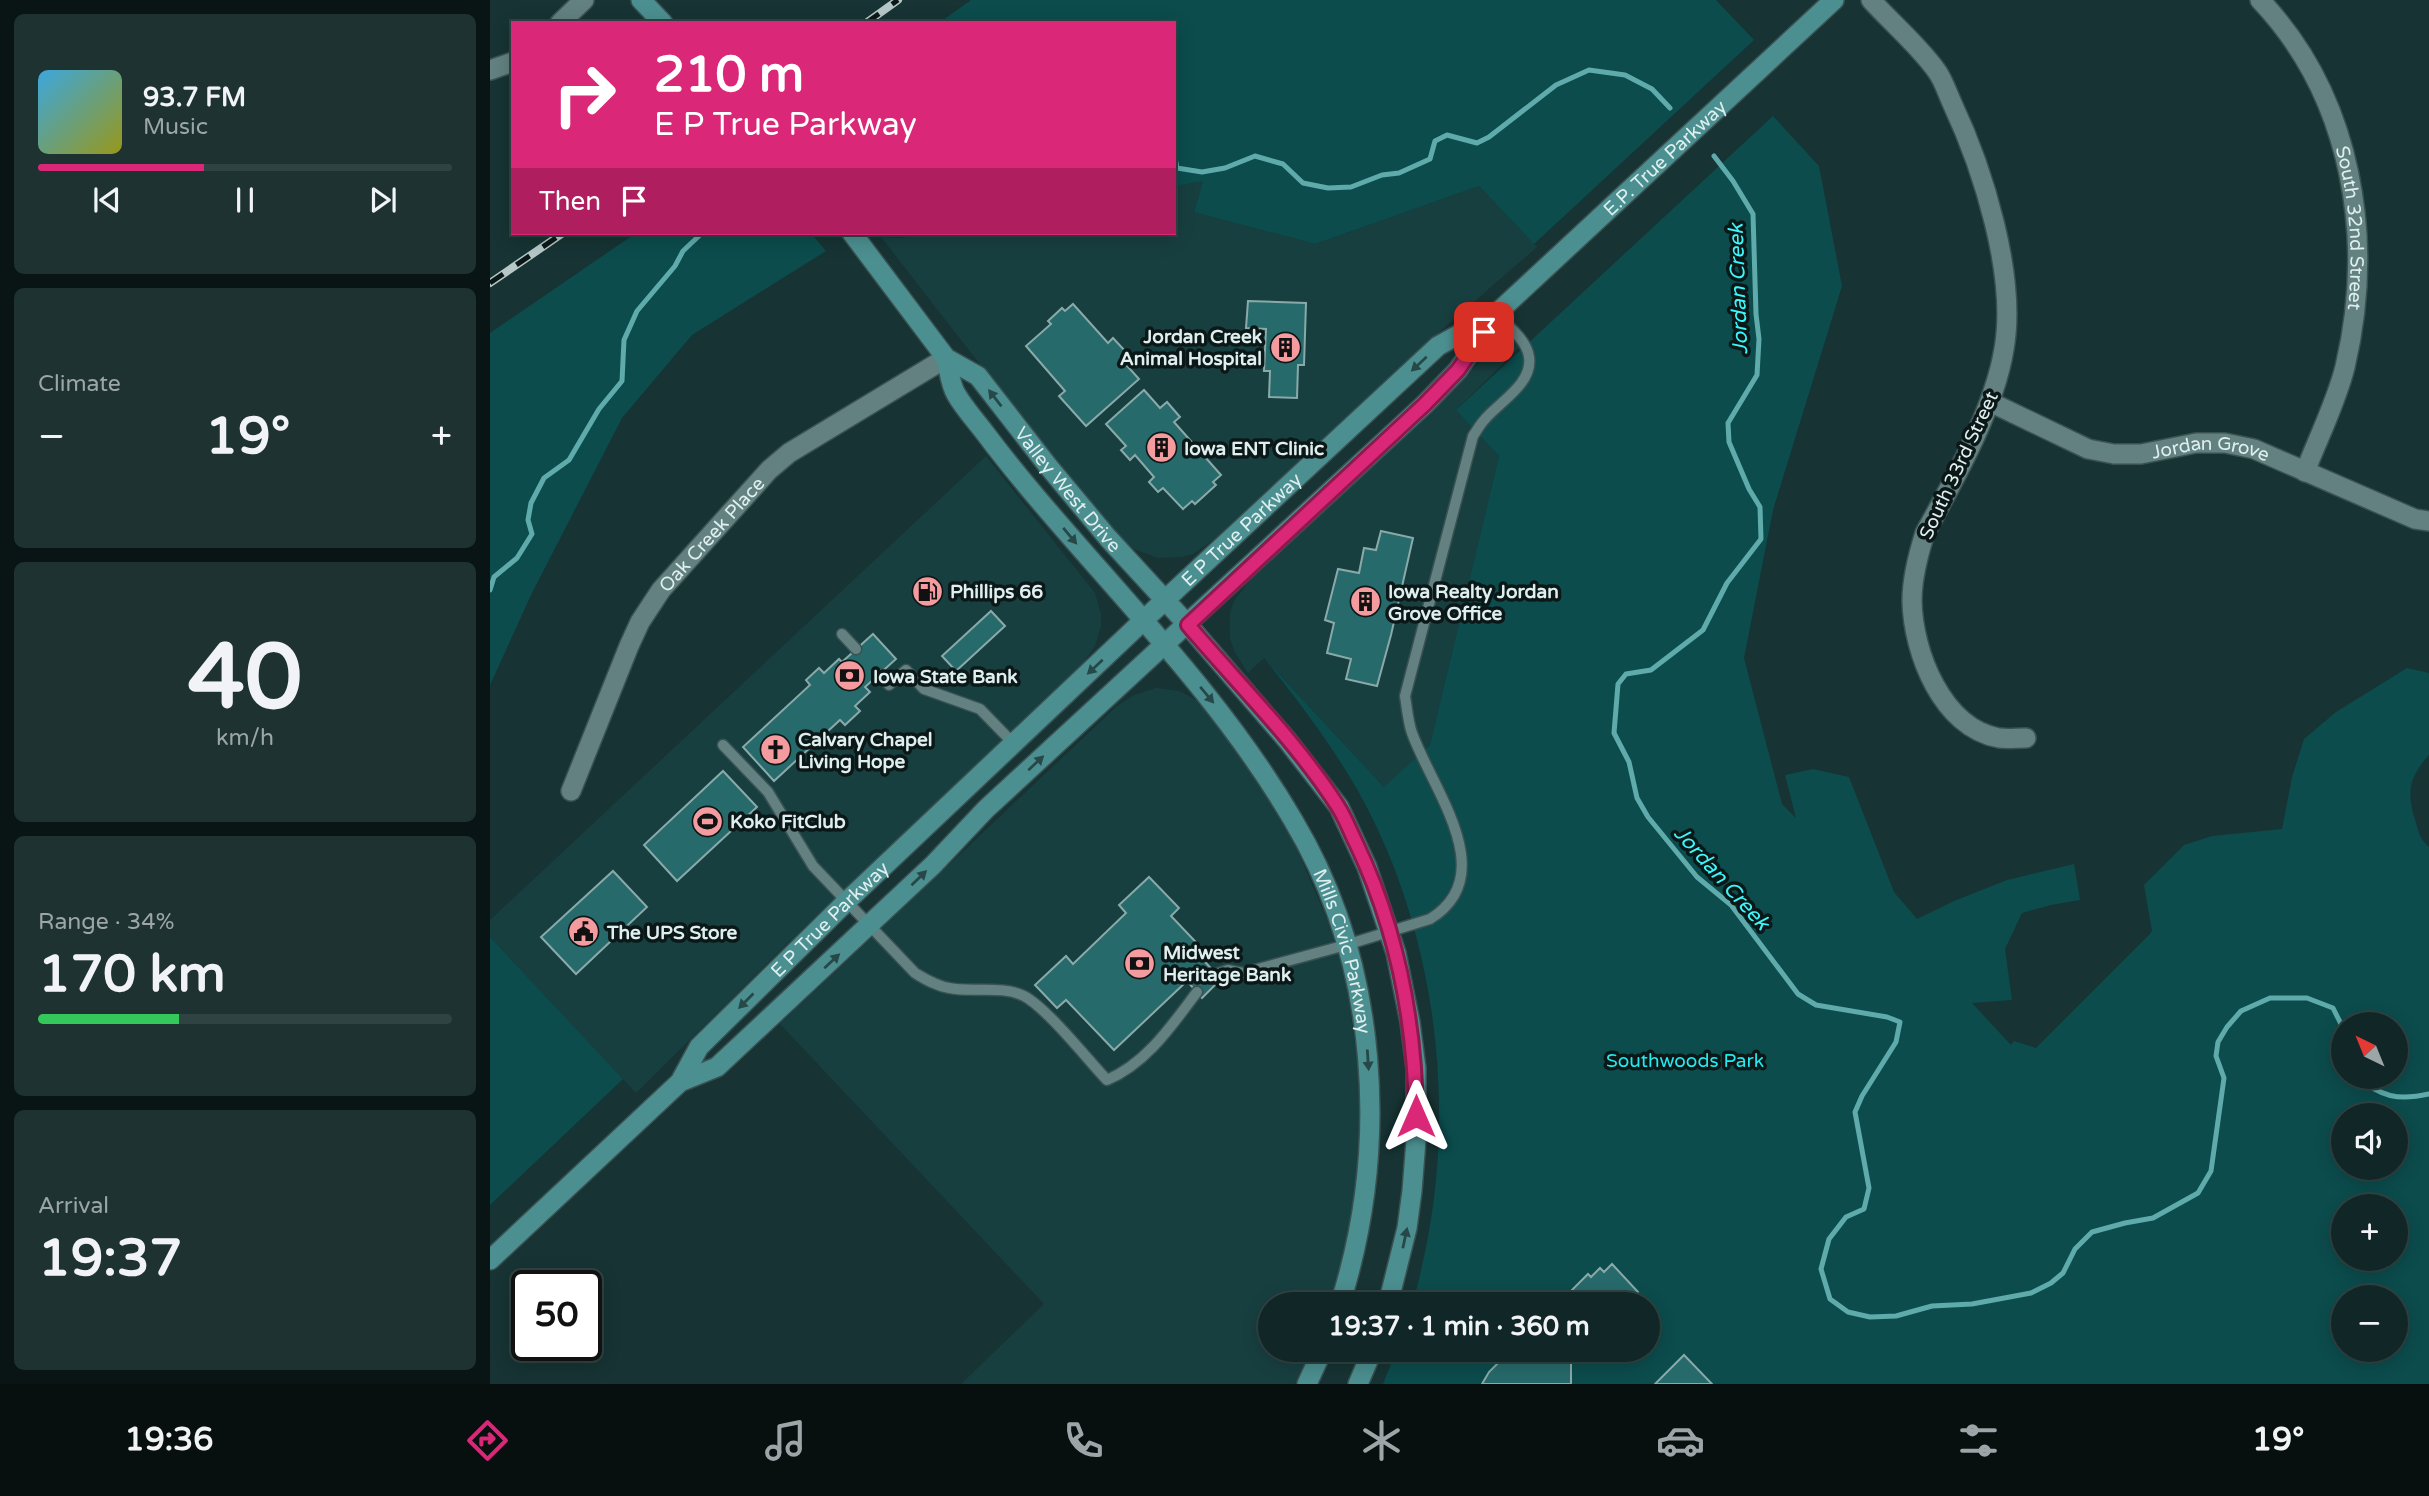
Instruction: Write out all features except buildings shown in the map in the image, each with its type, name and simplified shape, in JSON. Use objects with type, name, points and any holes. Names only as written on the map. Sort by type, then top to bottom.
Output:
[{"type":"main road","points":[[641,0],[661,21]]},
{"type":"main road","name":"E.P. True Parkway","points":[[1496,314],[1834,0]]},
{"type":"main road","name":"Valley West Drive","points":[[854,235],[946,358],[978,376],[1108,538],[1188,625]]},
{"type":"main road","name":"E P True Parkway","points":[[490,1260],[680,1082],[699,1048],[846,901],[1165,600],[1438,346],[1496,314]]},
{"type":"main road","name":"E P True Parkway","points":[[680,1082],[717,1066],[933,865],[986,809],[1425,404],[1458,370],[1496,314]]},
{"type":"main road","name":"Valley West Drive","points":[[946,358],[954,393],[1021,478],[1164,643]]},
{"type":"main road","points":[[1188,625],[1287,740],[1339,807],[1367,867],[1390,930],[1402,976],[1416,1068],[1416,1140],[1407,1228],[1391,1292]]},
{"type":"main road","name":"Mills Civic Parkway","points":[[1164,643],[1225,716],[1294,821],[1328,893],[1346,945],[1363,1018],[1371,1115],[1367,1185],[1359,1233],[1343,1292]]},
{"type":"main road","points":[[1307,1384],[1317,1362]]},
{"type":"main road","points":[[1358,1384],[1367,1362]]},
{"type":"street","points":[[562,21],[584,0]]},
{"type":"street","name":"South 33rd Street","points":[[1871,0],[1936,70],[1962,125],[1982,182],[2004,266],[2007,293],[2005,348],[1990,402],[1925,533],[1915,574],[1912,604],[1917,639],[1929,673],[1956,715],[1976,730],[1999,738],[2026,738]]},
{"type":"street","name":"South 32nd Street","points":[[2260,0],[2292,41],[2330,114],[2344,154],[2353,194],[2358,236],[2359,277],[2355,319],[2344,371],[2305,472]]},
{"type":"street","points":[[490,70],[511,63]]},
{"type":"street","name":"Oak Creek Place","points":[[571,791],[629,646],[640,622],[661,590],[755,485],[789,453],[946,358]]},
{"type":"street","name":"Jordan Grove","points":[[1990,402],[2088,449],[2101,452],[2141,454],[2196,443],[2225,443],[2254,449],[2415,519],[2429,521]]},
{"type":"lane","points":[[1216,974],[1228,970],[1242,973],[1430,919],[1440,912],[1461,886],[1459,841],[1411,731],[1405,696],[1473,436],[1485,418],[1516,390],[1528,368],[1529,356],[1523,344],[1496,314]]},
{"type":"lane","points":[[842,634],[856,649]]},
{"type":"lane","points":[[879,674],[889,685],[906,670],[924,688],[980,709],[1013,743]]},
{"type":"lane","points":[[723,745],[768,792],[813,866],[915,973],[929,982],[949,988],[1023,995],[1040,1009],[1107,1080],[1119,1075],[1152,1049],[1197,992]]},
{"type":"shaded area","points":[[1203,180],[1194,212],[1315,244],[1479,186],[1537,247],[1413,355],[1212,541],[1193,554],[1158,558],[1134,549],[1124,541],[1017,412],[881,237],[1176,235],[1176,186]]},
{"type":"shaded area","points":[[1512,330],[1523,344],[1456,410],[1499,456],[1430,745],[1385,788],[1264,658],[1248,673],[1234,651],[1230,638],[1230,613],[1234,601],[1250,580],[1431,411]]},
{"type":"shaded area","points":[[986,456],[1095,593],[1101,614],[1101,626],[1095,646],[1083,663],[797,934],[636,1093],[490,937],[490,920]]},
{"type":"shaded area","points":[[1156,688],[1179,691],[1202,704],[1271,804],[1296,847],[1326,917],[1347,990],[1358,1066],[1360,1142],[1352,1216],[1335,1288],[1334,1292],[1258,1292],[1258,1362],[1306,1362],[1296,1384],[961,1384],[1044,1304],[780,1024],[1116,707],[1134,695]]},
{"type":"green space","points":[[971,0],[1716,0],[1754,40],[1534,244],[1479,186],[1315,244],[1194,212],[1203,181],[1176,186],[1176,21],[942,21]]},
{"type":"green space","name":"Southwoods Park","points":[[1773,116],[1819,166],[1842,286],[1773,510],[1744,658],[1782,804],[1796,818],[1785,775],[1813,769],[1849,777],[1894,892],[1917,919],[2007,880],[2074,864],[2080,900],[2022,913],[2005,949],[2012,1000],[1972,1003],[2011,1045],[2014,1041],[2036,1048],[2148,936],[2152,931],[2144,885],[2184,845],[2212,836],[2282,829],[2292,777],[2304,739],[2336,712],[2407,668],[2429,673],[2429,755],[2416,772],[2410,795],[2418,830],[2429,847],[2429,1384],[1383,1384],[1392,1362],[1660,1362],[1660,1292],[1416,1292],[1435,1193],[1439,1132],[1438,1070],[1431,1008],[1419,948],[1402,889],[1379,832],[1351,779],[1331,747],[1264,658],[1384,787],[1430,745],[1499,456],[1456,410]]},
{"type":"green space","points":[[633,235],[813,235],[826,251],[692,335],[622,418],[532,593],[490,685],[490,333]]},
{"type":"green space","points":[[490,937],[623,1079],[490,1205]]},
{"type":"waterway","name":"Jordan Creek","points":[[1176,163],[1177,168],[1202,172],[1225,168],[1255,156],[1283,164],[1303,183],[1328,188],[1351,187],[1382,175],[1399,173],[1430,159],[1435,141],[1447,135],[1477,143],[1489,137],[1556,85],[1589,70],[1625,75],[1652,89],[1670,108]]},
{"type":"waterway","name":"Jordan Creek","points":[[1714,156],[1753,214],[1759,339],[1757,375],[1728,423],[1729,442],[1749,489],[1760,507],[1761,539],[1727,583],[1703,630],[1651,670],[1626,674],[1618,684],[1614,733],[1629,762],[1637,798],[1648,817],[1697,877],[1731,905],[1798,994],[1816,1005],[1887,1017],[1900,1022],[1896,1042],[1855,1112],[1869,1188],[1864,1209],[1846,1217],[1829,1239],[1821,1269],[1830,1299],[1848,1312],[1870,1317],[1896,1316],[1932,1306],[1972,1304],[2031,1293],[2051,1283],[2063,1273],[2075,1249],[2092,1232],[2153,1218],[2198,1193],[2211,1171],[2224,1078],[2216,1056],[2218,1042],[2241,1011],[2270,998],[2307,998],[2333,1008],[2335,1012]]},
{"type":"waterway","name":"Jordan Creek","points":[[490,590],[494,577],[517,558],[532,534],[528,520],[531,503],[544,478],[569,460],[599,409],[622,381],[624,340],[637,311],[675,266],[683,251],[700,235]]},
{"type":"waterway","name":"Jordan Creek","points":[[2374,1089],[2399,1097],[2429,1094]]},
{"type":"railway","points":[[869,21],[898,0]]},
{"type":"railway","points":[[490,283],[560,235]]},
{"type":"place","name":"Jordan Creek Animal Hospital","points":[[1285,347]]},
{"type":"place","name":"Iowa ENT Clinic","points":[[1161,448]]},
{"type":"place","name":"Phillips 66","points":[[927,591]]},
{"type":"place","name":"Iowa Realty Jordan Grove Office","points":[[1365,602]]},
{"type":"place","name":"Iowa State Bank","points":[[850,676]]},
{"type":"place","name":"Calvary Chapel Living Hope","points":[[775,750]]},
{"type":"place","name":"Koko FitClub","points":[[707,821]]},
{"type":"place","name":"The UPS Store","points":[[584,932]]},
{"type":"place","name":"Midwest Heritage Bank","points":[[1140,963]]},
{"type":"route","points":[[1416,1116],[1416,1068],[1402,976],[1390,930],[1367,867],[1339,807],[1315,774],[1188,625],[1425,404],[1458,370],[1484,332]]}]
